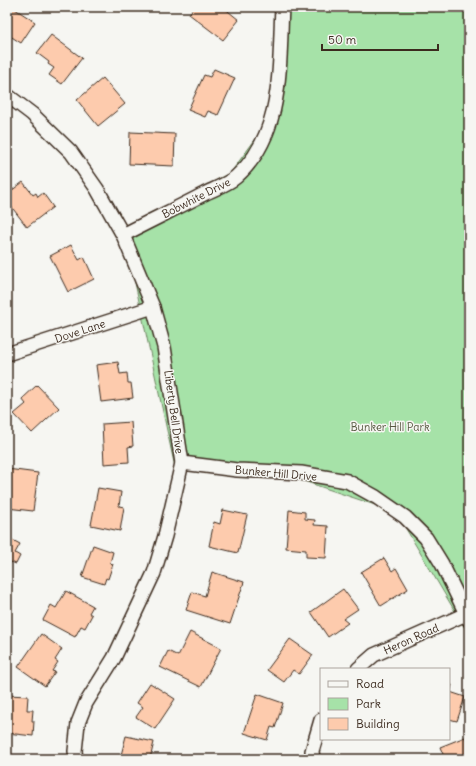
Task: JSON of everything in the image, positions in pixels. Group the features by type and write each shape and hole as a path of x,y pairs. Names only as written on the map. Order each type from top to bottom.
{"street":[{"name":"Bobwhite Drive","path":"123,235 235,178 255,156 263,141 272,116 278,90 282,7"},
{"name":"Liberty Bell Drive","path":"7,95 32,114 71,152 97,189 123,235 153,307 166,355 182,463 165,536 154,573 114,658 86,703 78,723 75,751 76,759"},
{"name":"Dove Lane","path":"7,354 153,307"},
{"name":"Bunker Hill Drive","path":"182,463 237,470 302,473 347,481 376,497 405,517 426,538 442,564 468,617"},
{"name":"Heron Road","path":"359,668 374,655 468,617"},
{"path":"312,759 312,751 320,723"}],"green space":[{"name":"Bunker Hill Park","path":"278,7 469,7 469,635 396,512 253,464 176,472 124,232 231,172 272,117"}],"building":[{"path":"7,7 12,7 35,22 21,43 7,34"},
{"path":"194,7 223,7 239,20 223,40 189,14"},
{"path":"51,35 82,58 62,84 49,75 54,68 37,53"},
{"path":"214,69 235,78 218,115 208,111 205,117 188,110 204,75 210,77"},
{"path":"103,78 125,104 98,126 77,100"},
{"path":"130,132 175,134 174,166 129,164"},
{"path":"23,182 33,195 36,193 38,197 43,193 53,207 27,227 7,201 7,194"},
{"path":"71,245 79,260 84,257 94,279 68,292 50,256"},
{"path":"118,362 120,374 127,373 128,383 131,383 133,398 101,402 96,365"},
{"path":"37,385 59,408 32,433 14,414 26,404 22,399"},
{"path":"131,422 133,446 128,447 129,462 104,464 102,424"},
{"path":"7,469 38,473 33,511 7,508 10,486 7,486"},
{"path":"98,488 121,492 119,506 124,507 120,531 91,525"},
{"path":"223,510 247,515 238,553 209,546 214,522 220,524"},
{"path":"289,510 305,512 305,519 315,520 314,525 328,526 326,558 306,557 306,550 286,548"},
{"path":"7,537 20,544 15,553 20,556 16,564 11,562 7,568"},
{"path":"93,545 113,552 110,563 113,564 108,579 106,578 104,584 82,577"},
{"path":"384,558 392,571 396,568 408,589 381,606 361,572"},
{"path":"212,572 244,582 230,624 186,610 192,592 205,596"},
{"path":"343,589 358,609 343,619 348,623 328,637 311,612"},
{"path":"66,591 93,606 89,613 92,615 85,628 81,626 75,637 43,620 51,605 56,608"},
{"path":"190,632 221,648 201,687 160,667 168,651 178,656"},
{"path":"41,634 62,649 55,660 58,662 52,671 55,672 45,686 18,667"},
{"path":"290,639 313,655 299,674 293,670 284,682 267,670"},
{"path":"150,683 175,699 155,729 136,717 143,707 137,703"},
{"path":"450,692 465,697 457,721 450,719"},
{"path":"257,694 283,703 275,728 271,727 267,740 244,733"},
{"path":"7,695 28,696 27,710 33,710 33,736 7,733"},
{"path":"126,736 154,742 150,759 120,759"},
{"path":"465,737 469,746 469,759 445,759 440,747"}]}
